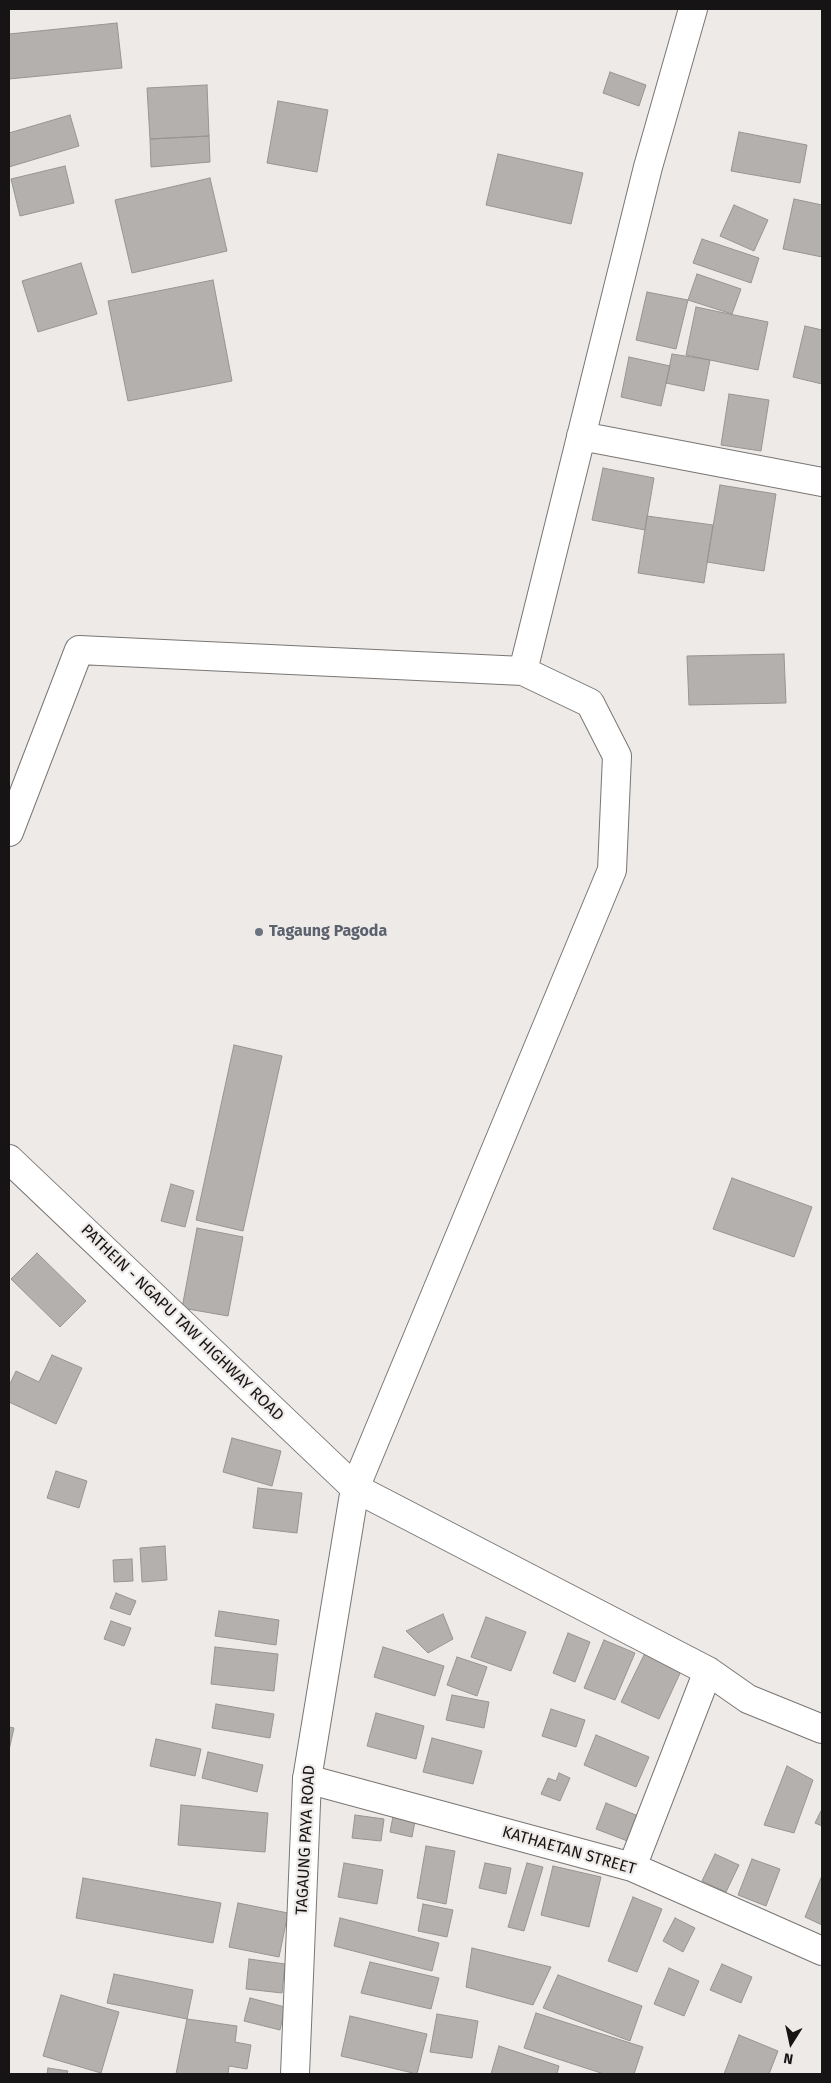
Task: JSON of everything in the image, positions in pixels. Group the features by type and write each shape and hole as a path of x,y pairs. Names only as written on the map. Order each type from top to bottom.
{"street":[{"path":"9,832 78,650 523,671 648,167 693,9"},
{"path":"581,436 822,482"},
{"name":"TAGAUNG PAYA ROAD","path":"295,2074 306,1779 355,1488 612,870 617,756 590,703 523,671"},
{"name":"PATHEIN - NGAPU TAW HIGHWAY ROAD","path":"9,1158 355,1488 708,1671 748,1699 822,1729"},
{"path":"632,1867 708,1671"},
{"name":"KATHAETAN STREET","path":"306,1779 632,1867 822,1951"}],"building":[{"path":"117,23 122,68 9,79 9,34"},
{"path":"610,72 646,85 639,106 603,93"},
{"path":"207,85 209,136 150,139 147,88"},
{"path":"278,101 328,110 317,172 267,163"},
{"path":"70,115 79,146 9,167 9,133"},
{"path":"739,132 807,145 800,183 731,171"},
{"path":"209,136 210,162 151,167 150,139"},
{"path":"498,154 583,173 571,224 486,205"},
{"path":"65,166 74,203 20,216 11,179"},
{"path":"210,178 227,251 132,273 115,200"},
{"path":"794,199 822,205 822,257 783,249"},
{"path":"734,205 768,220 754,251 720,236"},
{"path":"702,239 759,258 751,283 693,263"},
{"path":"81,263 97,314 38,332 22,281"},
{"path":"697,274 741,289 732,314 688,300"},
{"path":"213,280 232,381 128,401 108,301"},
{"path":"647,292 688,300 676,349 636,340"},
{"path":"696,307 768,322 758,370 686,355"},
{"path":"805,326 822,330 822,384 793,377"},
{"path":"672,354 710,360 704,391 666,383"},
{"path":"629,357 670,366 661,406 621,397"},
{"path":"729,394 769,400 761,451 721,445"},
{"path":"603,468 654,478 645,530 592,520"},
{"path":"720,485 776,494 764,571 707,562"},
{"path":"647,516 713,525 704,583 638,573"},
{"path":"784,654 786,703 689,705 687,656"},
{"path":"234,1045 282,1056 243,1231 196,1220"},
{"path":"732,1178 812,1207 794,1257 713,1229"},
{"path":"171,1184 194,1191 185,1227 161,1221"},
{"path":"197,1228 243,1237 228,1316 182,1308"},
{"path":"37,1253 86,1301 60,1327 11,1279"},
{"path":"52,1355 82,1368 56,1424 9,1402 9,1386 16,1371 39,1382"},
{"path":"232,1438 281,1451 272,1486 223,1472"},
{"path":"56,1471 87,1481 79,1508 47,1498"},
{"path":"258,1488 302,1493 297,1533 253,1528"},
{"path":"165,1546 167,1580 142,1582 140,1548"},
{"path":"132,1559 133,1581 114,1582 113,1560"},
{"path":"116,1593 136,1601 130,1615 110,1608"},
{"path":"219,1611 279,1620 276,1645 215,1636"},
{"path":"443,1614 453,1639 428,1653 406,1631"},
{"path":"486,1617 526,1632 511,1671 471,1657"},
{"path":"111,1621 131,1628 124,1646 104,1639"},
{"path":"568,1633 590,1642 575,1682 553,1673"},
{"path":"604,1640 635,1653 615,1700 584,1688"},
{"path":"215,1647 278,1654 274,1691 211,1684"},
{"path":"383,1647 444,1666 435,1696 374,1677"},
{"path":"645,1653 682,1669 659,1719 621,1702"},
{"path":"457,1657 487,1667 477,1696 447,1685"},
{"path":"452,1695 489,1702 484,1728 446,1720"},
{"path":"216,1704 274,1714 270,1738 212,1728"},
{"path":"551,1709 585,1720 576,1747 542,1736"},
{"path":"376,1713 424,1726 416,1759 367,1746"},
{"path":"9,1727 14,1728 9,1750"},
{"path":"596,1735 649,1757 636,1787 584,1765"},
{"path":"432,1738 482,1751 473,1784 423,1772"},
{"path":"156,1739 201,1749 195,1776 150,1766"},
{"path":"208,1752 263,1765 257,1792 202,1778"},
{"path":"787,1766 813,1780 794,1833 764,1825"},
{"path":"559,1773 570,1778 560,1801 541,1794 548,1778 556,1781"},
{"path":"606,1803 641,1817 630,1842 596,1829"},
{"path":"181,1805 268,1813 265,1852 178,1845"},
{"path":"822,1809 822,1826 815,1823"},
{"path":"394,1811 416,1816 412,1837 390,1832"},
{"path":"355,1815 384,1819 381,1841 352,1838"},
{"path":"426,1846 455,1851 446,1904 417,1898"},
{"path":"715,1854 739,1865 726,1892 702,1881"},
{"path":"752,1859 780,1869 766,1906 738,1895"},
{"path":"344,1863 383,1870 377,1904 338,1897"},
{"path":"485,1863 511,1868 506,1894 479,1888"},
{"path":"527,1863 543,1867 524,1931 508,1927"},
{"path":"553,1866 601,1877 589,1927 541,1915"},
{"path":"83,1878 221,1903 213,1943 76,1918"},
{"path":"822,1879 822,1925 805,1917"},
{"path":"633,1897 662,1909 637,1972 608,1961"},
{"path":"238,1903 288,1913 279,1957 229,1947"},
{"path":"423,1904 453,1910 447,1937 418,1931"},
{"path":"340,1918 439,1943 432,1971 334,1946"},
{"path":"675,1918 695,1928 683,1952 663,1941"},
{"path":"472,1948 551,1967 533,2005 466,1987"},
{"path":"249,1959 285,1964 282,1993 246,1989"},
{"path":"370,1962 439,1978 431,2009 361,1993"},
{"path":"722,1964 752,1977 741,2003 710,1990"},
{"path":"669,1968 699,1981 684,2016 654,2004"},
{"path":"114,1974 193,1990 187,2019 107,2003"},
{"path":"558,1975 642,2006 630,2041 543,2008"},
{"path":"61,1995 119,2012 101,2073 43,2056"},
{"path":"250,1998 285,2007 280,2030 244,2021"},
{"path":"536,2013 643,2047 634,2074 604,2074 524,2048"},
{"path":"437,2014 478,2021 472,2058 430,2052"},
{"path":"350,2016 427,2034 417,2074 341,2056"},
{"path":"187,2019 237,2026 235,2042 251,2045 247,2069 229,2066 228,2074 176,2074"},
{"path":"739,2035 778,2051 769,2074 724,2074"},
{"path":"499,2046 559,2066 557,2074 491,2074"},
{"path":"48,2068 68,2071 67,2074 47,2074"}],"place":[{"name":"Tagaung Pagoda","path":"259,932"}]}
